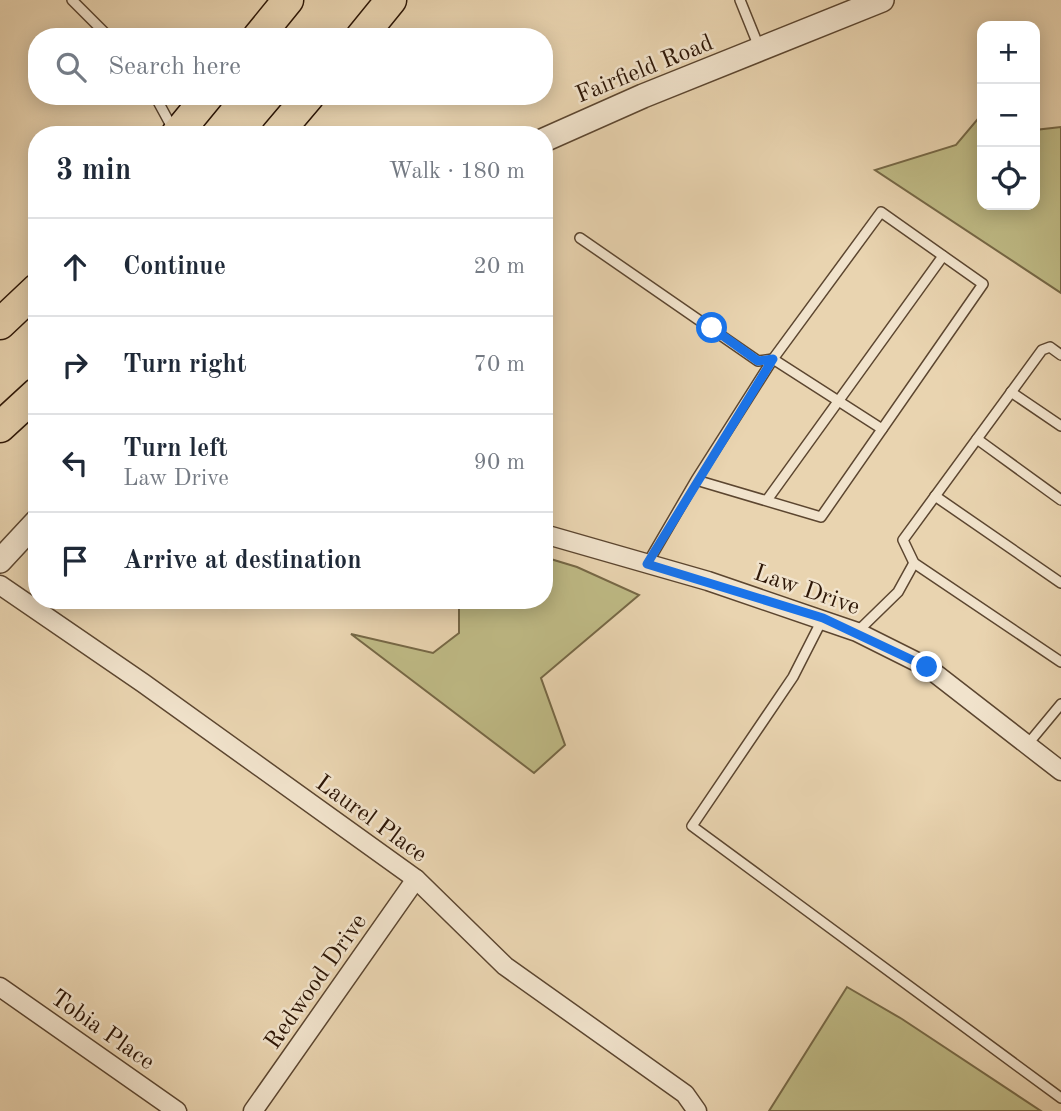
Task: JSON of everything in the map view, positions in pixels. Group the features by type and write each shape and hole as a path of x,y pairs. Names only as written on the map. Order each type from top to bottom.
{"highway":[{"path":"368,28 391,0"},
{"path":"265,28 283,4"},
{"path":"183,126 201,105"},
{"path":"284,126 302,105"},
{"path":"3,316 28,296"},
{"path":"0,427 28,401"}],"street":[{"name":"Fairfield Road","path":"553,136 882,0"},
{"path":"0,561 28,531"},
{"name":"Law Drive","path":"553,537 823,618 857,632 927,667 1061,771"},
{"name":"Laurel Place","path":"0,585 28,604"},
{"name":"Laurel Place","path":"35,609 143,682 416,879 505,966 685,1094 697,1111"},
{"name":"Redwood Drive","path":"253,1111 416,879"},
{"name":"Tobia Place","path":"0,987 177,1111"}],"lane":[{"path":"72,0 100,28"},
{"path":"740,0 759,49"},
{"path":"160,105 171,126"},
{"path":"647,564 696,480 773,359 881,212 983,285 821,517 696,480"},
{"path":"580,238 758,361 773,359 882,429"},
{"path":"767,500 943,256"},
{"path":"1061,355 1050,347 1042,351 903,540 914,563 1061,662"},
{"path":"1011,392 1061,426"},
{"path":"977,439 1061,500"},
{"path":"935,496 1061,583"},
{"path":"857,632 898,592 914,563"},
{"path":"823,618 793,677 692,826 1061,1098"},
{"path":"1027,745 1061,704"}],"shaded area":[{"path":"977,120 977,210 1040,210 1040,129 1061,127 1061,293 875,170 956,145"},
{"path":"553,560 577,567 639,595 541,678 565,745 534,773 351,634 433,653 459,633 459,609 553,609"},
{"path":"847,987 902,1019 1041,1111 769,1111"}],"route":[{"path":"712,328 758,361 773,359 696,480 647,564 823,618 927,667"}]}
